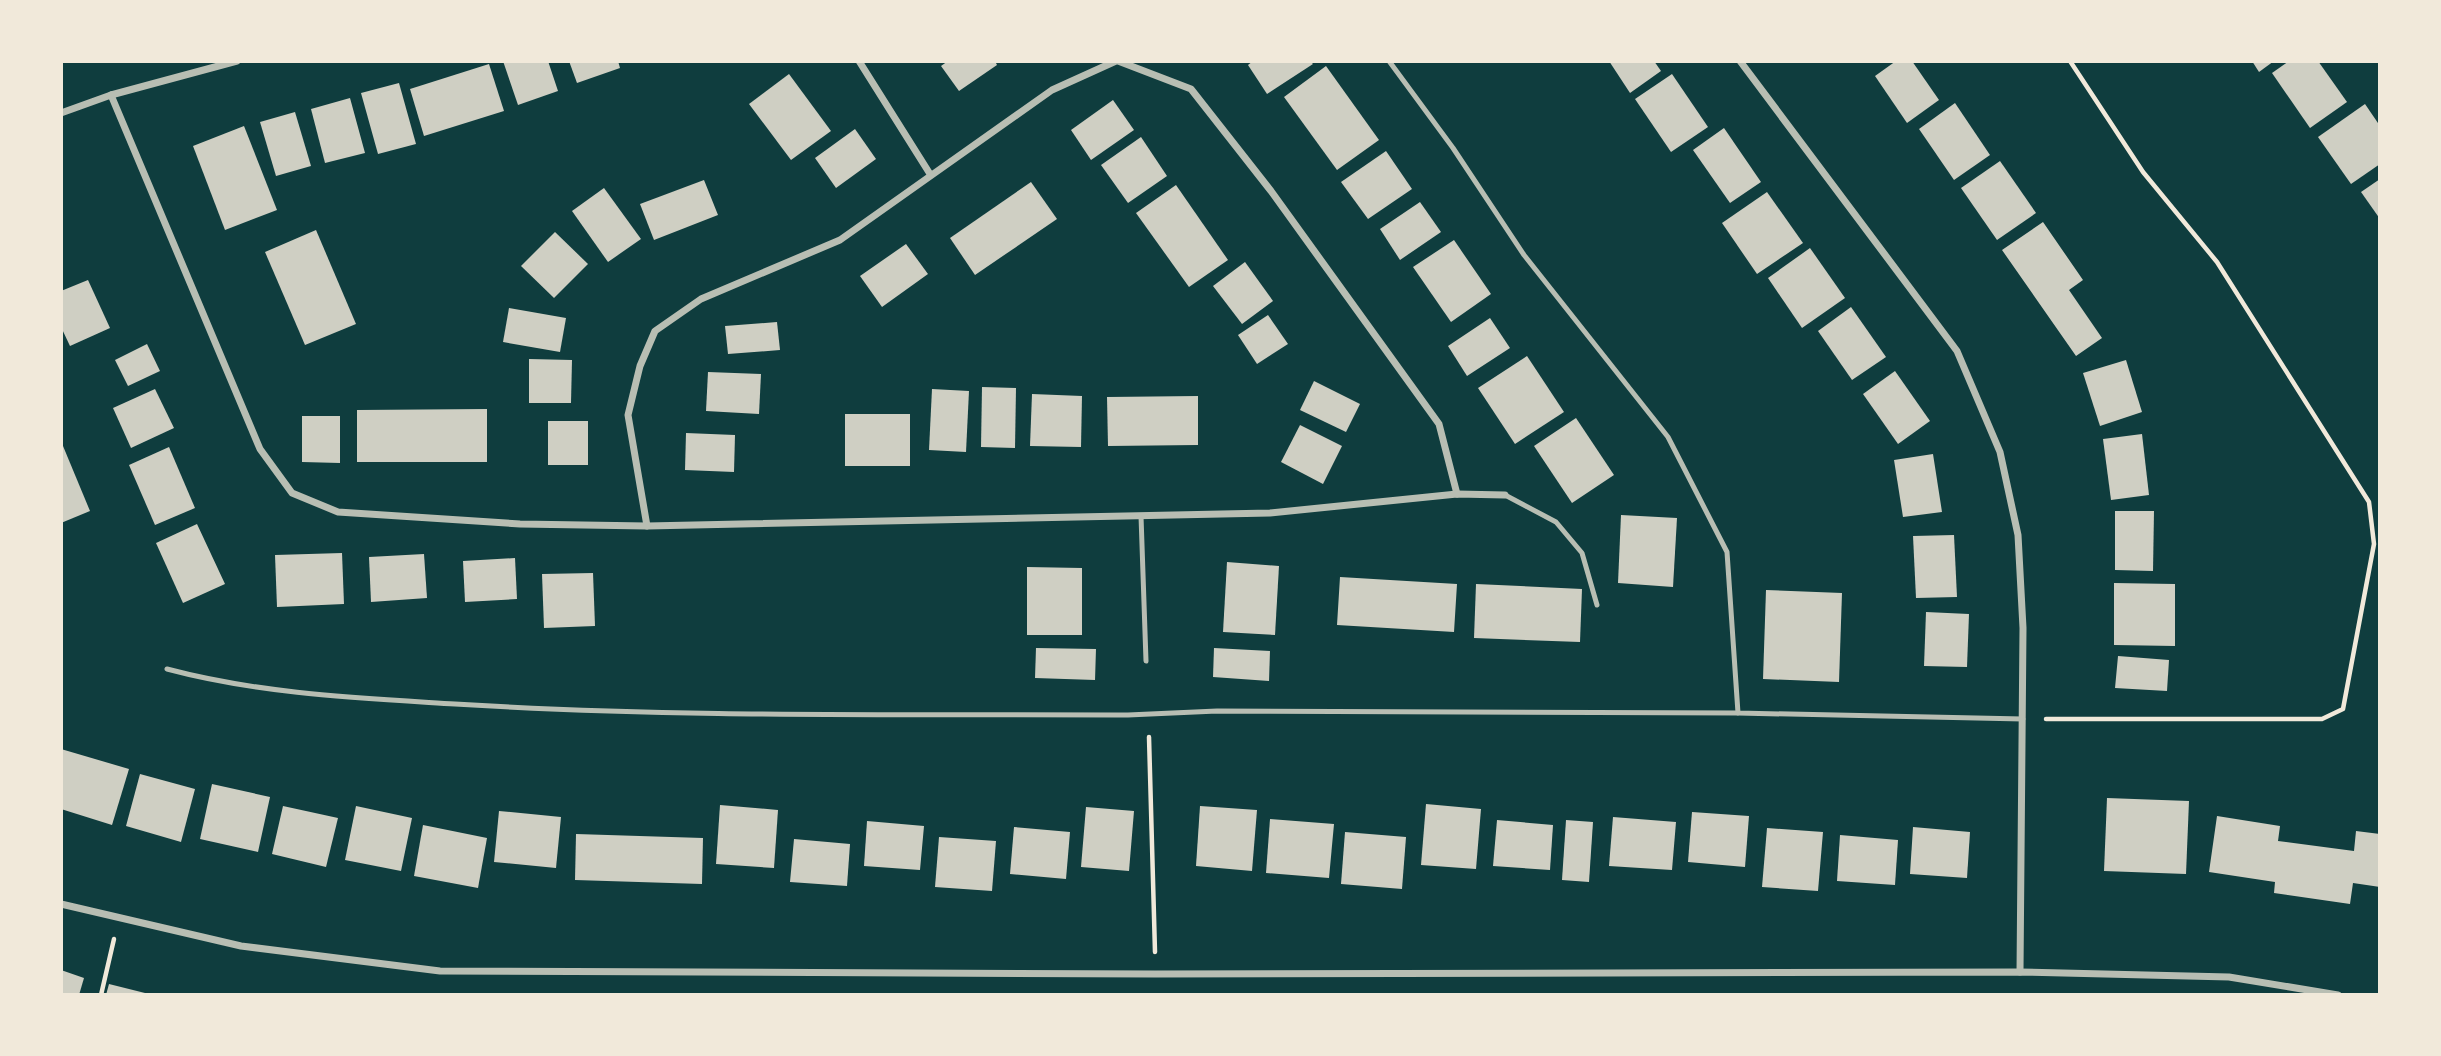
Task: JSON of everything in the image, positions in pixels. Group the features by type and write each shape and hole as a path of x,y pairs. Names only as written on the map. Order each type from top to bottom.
{"street":[{"path":"61,113 111,95 237,61"},
{"path":"859,61 930,174"},
{"path":"648,526 628,415 640,366 655,331 701,299 840,240 1052,90 1117,61 1191,89 1271,191 1438,424 1457,494"},
{"path":"1740,61 1957,351 2000,452 2018,536 2023,628 2020,972"},
{"path":"111,95 260,449 292,493 338,512 520,524 648,526 1270,513 1457,494 1505,495"},
{"path":"61,904 241,946 440,971 1155,974 2020,972 2228,977 2338,995"}],"lane":[{"path":"1389,61 1453,148 1524,255 1668,437 1727,552 1738,713"},
{"path":"1505,495 1556,522 1582,553 1597,605"},
{"path":"1141,516 1146,661"},
{"path":"167,669 220,683 348,697 538,709 1148,714 1217,711 1738,713 2023,719"}],"path":[{"path":"2023,719 2322,719 2343,709 2374,544 2369,502 2305,397 2217,262 2143,172 2070,61"},
{"path":"1148,714 1155,974"},
{"path":"101,995 119,918"}],"building":[{"path":"503,61 548,61 558,91 518,105"},
{"path":"569,61 618,61 620,68 577,83"},
{"path":"948,61 995,61 997,65 959,91 941,66"},
{"path":"1253,61 1310,61 1313,64 1267,94 1248,65"},
{"path":"1609,61 1654,61 1661,71 1630,93"},
{"path":"1896,61 1912,61 1939,100 1907,123 1875,76"},
{"path":"2252,61 2274,61 2259,72"},
{"path":"2289,61 2318,61 2347,102 2310,128 2272,73"},
{"path":"489,64 504,111 424,136 410,89"},
{"path":"1326,66 1379,140 1337,170 1284,97"},
{"path":"789,74 831,131 791,160 749,104"},
{"path":"1672,74 1708,127 1671,152 1635,99"},
{"path":"399,83 416,144 378,154 361,93"},
{"path":"350,98 365,153 325,163 311,109"},
{"path":"1113,100 1134,130 1091,160 1071,130"},
{"path":"1955,103 1990,155 1954,180 1919,129"},
{"path":"2365,104 2380,126 2380,164 2351,184 2318,137"},
{"path":"295,112 311,166 276,176 260,122"},
{"path":"244,126 277,210 225,230 193,146"},
{"path":"1724,128 1761,182 1730,203 1693,150"},
{"path":"855,129 876,159 836,188 815,158"},
{"path":"1141,137 1167,176 1128,203 1101,165"},
{"path":"1386,151 1412,189 1368,219 1341,182"},
{"path":"2000,161 2036,213 1997,240 1961,188"},
{"path":"2380,179 2380,219 2361,192"},
{"path":"704,180 718,215 654,240 640,204"},
{"path":"1031,182 1057,219 975,275 950,238"},
{"path":"1176,185 1228,260 1189,287 1136,213"},
{"path":"604,188 641,239 608,262 572,211"},
{"path":"1767,192 1803,243 1757,274 1722,223"},
{"path":"1420,202 1441,232 1400,260 1380,229"},
{"path":"2043,222 2083,280 2069,290 2102,338 2076,356 2002,250"},
{"path":"316,230 356,324 305,345 265,252"},
{"path":"555,232 588,264 554,298 521,266"},
{"path":"1454,240 1491,294 1451,322 1413,267"},
{"path":"906,244 928,274 882,307 860,276"},
{"path":"1810,248 1845,298 1802,328 1768,278"},
{"path":"1245,262 1273,301 1242,324 1213,286"},
{"path":"88,280 110,328 70,346 61,327 61,291"},
{"path":"1851,307 1886,357 1852,380 1818,331"},
{"path":"509,308 566,318 560,352 503,342"},
{"path":"1268,315 1288,344 1257,364 1238,335"},
{"path":"1490,318 1510,348 1467,376 1448,346"},
{"path":"777,322 780,350 728,354 725,326"},
{"path":"147,344 160,371 128,386 115,360"},
{"path":"1527,356 1564,412 1515,444 1478,388"},
{"path":"529,359 572,360 571,403 529,403"},
{"path":"2126,360 2142,412 2100,426 2083,373"},
{"path":"1895,371 1930,421 1898,444 1863,394"},
{"path":"708,372 761,374 759,414 706,411"},
{"path":"1314,381 1360,404 1346,432 1300,410"},
{"path":"982,387 1016,388 1015,448 981,447"},
{"path":"155,389 174,428 131,448 113,408"},
{"path":"932,389 969,391 966,452 929,450"},
{"path":"1032,394 1082,396 1081,447 1030,446"},
{"path":"1198,396 1198,445 1108,446 1107,397"},
{"path":"487,409 487,462 357,462 357,410"},
{"path":"845,414 910,414 910,466 845,466"},
{"path":"302,416 340,416 340,463 302,462"},
{"path":"1576,418 1614,475 1572,503 1534,446"},
{"path":"548,421 588,421 588,465 548,465"},
{"path":"1300,425 1342,446 1323,484 1281,462"},
{"path":"686,433 735,435 734,472 685,470"},
{"path":"2142,434 2149,495 2111,500 2103,439"},
{"path":"63,446 90,511 61,523 61,447"},
{"path":"169,447 195,508 155,525 129,465"},
{"path":"1933,454 1942,512 1903,517 1894,460"},
{"path":"2115,511 2154,511 2153,571 2115,570"},
{"path":"1621,515 1677,518 1673,587 1618,583"},
{"path":"197,524 225,584 183,603 156,543"},
{"path":"1954,535 1957,597 1916,598 1913,536"},
{"path":"342,553 344,604 277,607 275,555"},
{"path":"424,554 427,598 371,602 369,557"},
{"path":"515,558 517,599 465,602 463,561"},
{"path":"1227,562 1279,566 1275,635 1223,632"},
{"path":"1027,567 1082,568 1082,635 1027,635"},
{"path":"593,573 595,626 544,628 542,574"},
{"path":"1340,577 1457,584 1454,632 1337,625"},
{"path":"2114,583 2175,584 2175,646 2114,645"},
{"path":"1476,584 1582,589 1580,642 1474,638"},
{"path":"1766,590 1842,593 1839,682 1763,679"},
{"path":"1926,612 1969,614 1967,667 1924,666"},
{"path":"1036,648 1096,649 1095,680 1035,678"},
{"path":"1214,648 1270,651 1269,681 1213,677"},
{"path":"2118,656 2169,660 2167,691 2115,688"},
{"path":"61,749 129,769 112,825 61,809"},
{"path":"140,774 195,789 181,842 126,826"},
{"path":"212,784 270,797 258,852 200,839"},
{"path":"2107,798 2189,801 2186,874 2104,871"},
{"path":"1426,804 1481,809 1476,869 1421,865"},
{"path":"720,805 778,810 774,868 716,864"},
{"path":"283,806 338,818 326,867 272,854"},
{"path":"356,806 412,818 401,871 345,860"},
{"path":"1200,806 1257,810 1252,871 1196,866"},
{"path":"1086,807 1134,811 1129,871 1081,867"},
{"path":"499,811 561,817 556,868 494,862"},
{"path":"1692,812 1749,816 1745,867 1688,862"},
{"path":"2217,816 2280,826 2278,841 2354,851 2356,831 2380,834 2380,887 2353,883 2350,904 2274,893 2275,882 2209,872"},
{"path":"1613,817 1676,822 1672,870 1609,866"},
{"path":"1270,819 1334,824 1329,878 1266,873"},
{"path":"1497,820 1553,825 1550,870 1493,866"},
{"path":"1566,820 1593,822 1589,882 1562,880"},
{"path":"867,821 924,826 920,870 864,866"},
{"path":"423,825 487,838 478,888 414,876"},
{"path":"1014,827 1070,832 1066,879 1010,874"},
{"path":"1913,827 1970,832 1967,878 1910,874"},
{"path":"1767,828 1823,832 1818,891 1762,887"},
{"path":"1345,832 1406,837 1402,889 1341,884"},
{"path":"576,834 703,838 702,884 575,880"},
{"path":"1840,835 1898,840 1895,885 1837,881"},
{"path":"939,837 996,841 992,891 935,887"},
{"path":"794,839 850,844 847,886 790,882"},
{"path":"61,970 84,978 79,995 61,995"},
{"path":"109,984 149,994 149,995 106,995"}]}
